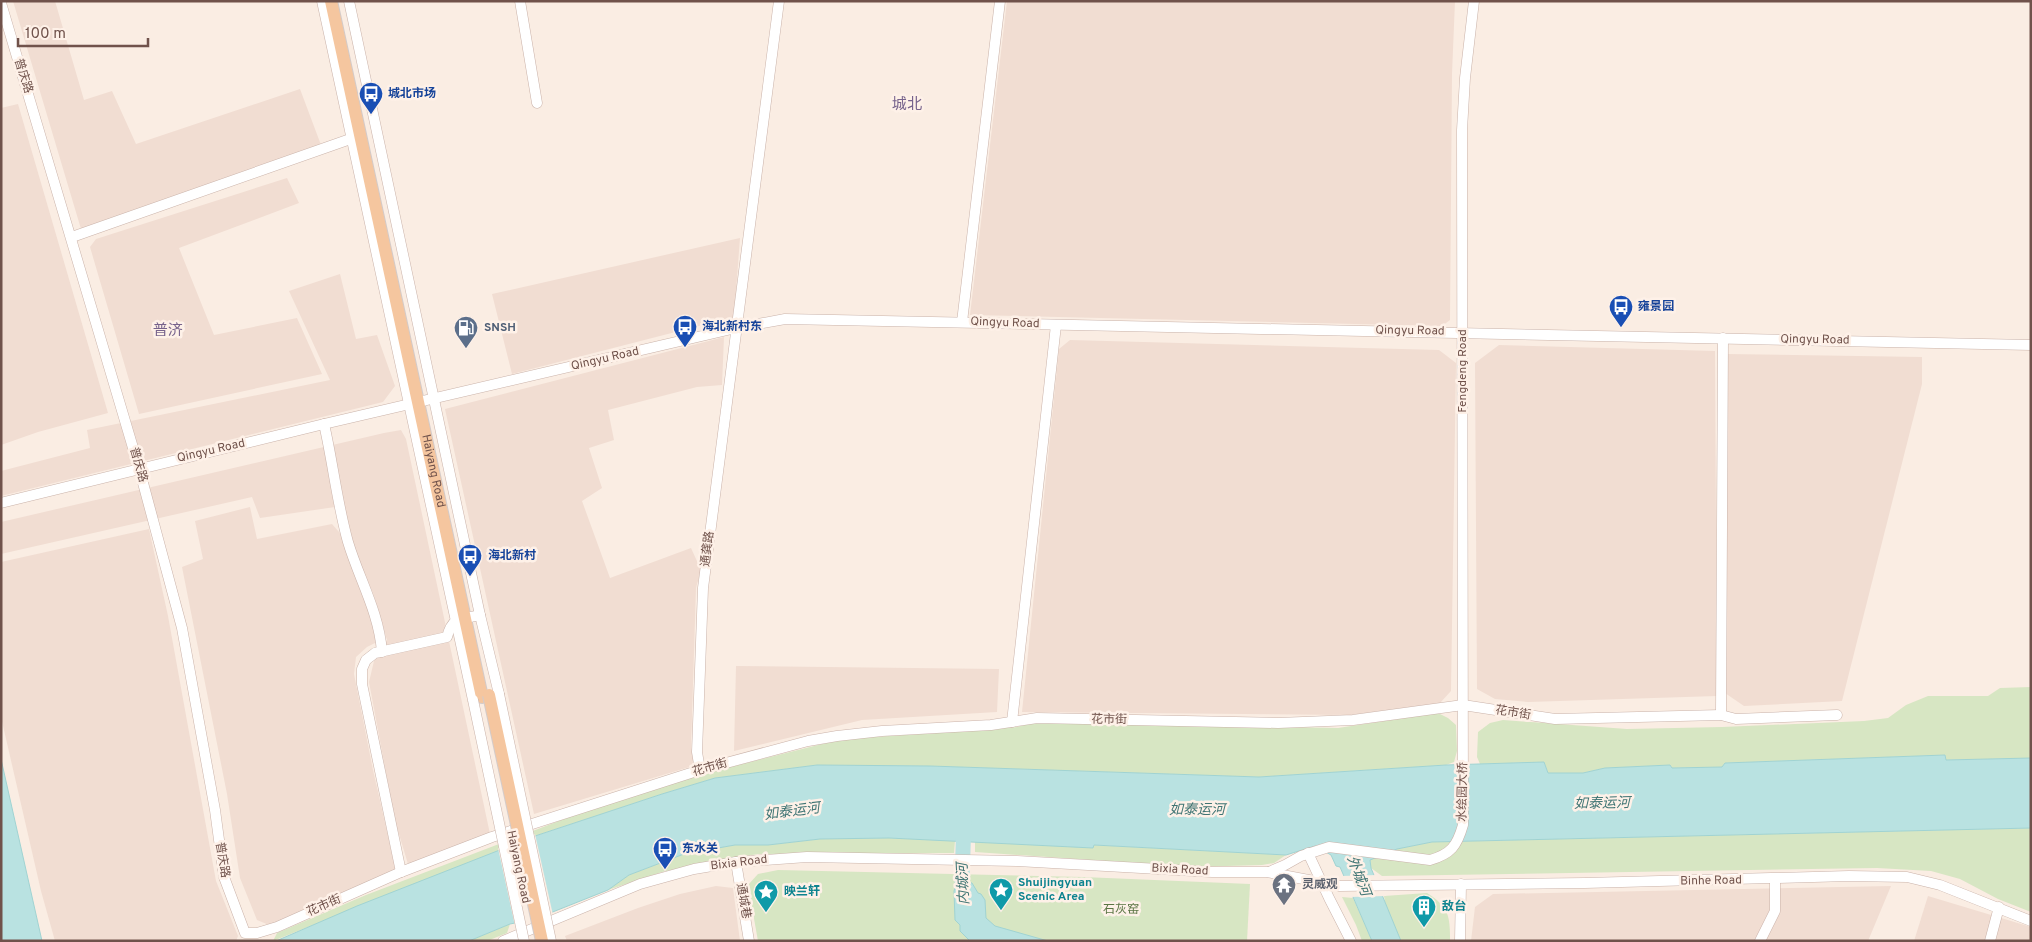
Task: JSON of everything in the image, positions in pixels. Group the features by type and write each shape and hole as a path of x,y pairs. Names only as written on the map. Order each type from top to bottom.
{"main road":[{"name":"Haiyang Road","path":"331,1 356,137 422,402"},
{"name":"Haiyang Road","path":"339,1 468,618 542,941"},
{"name":"Haiyang Road","path":"486,697 534,935"}],"street":[{"path":"72,237 356,137 322,1"},
{"path":"349,1 422,402 468,618 450,624 446,637 375,654 366,660 362,670 362,684 401,872"},
{"path":"520,1 537,104"},
{"name":"通龚路","path":"700,770 697,752 704,588 779,1"},
{"path":"962,322 1000,1"},
{"name":"Fengdeng Road","path":"1463,742 1462,130 1465,78 1474,1"},
{"name":"普庆路","path":"1,3 139,468 182,628 215,810 224,877 245,933"},
{"name":"Qingyu Road","path":"1,503 139,468 736,328 777,320 800,318 2031,345"},
{"path":"1012,722 1056,325"},
{"path":"1722,715 1723,338"},
{"path":"324,424 348,542 372,604 381,636 382,652"},
{"path":"486,697 524,941"},
{"path":"486,697 551,941"},
{"name":"花市街","path":"245,933 257,933 277,927 401,872 526,826 700,770 808,741 837,736 1012,722 1037,718 1278,723 1343,721 1463,705 1555,719 1722,715 1736,719 1837,715"},
{"name":"水绘园大桥","path":"1312,851 1329,847 1430,860 1443,856 1452,850 1459,838 1463,825 1463,742"},
{"path":"1267,872 1312,851 1323,884 1351,941"},
{"name":"Bixia Road","path":"507,940 534,935 640,884 694,869 736,862 807,857 954,859 1212,872 1267,872 1323,884"},
{"name":"通城巷","path":"736,862 749,941"},
{"name":"Binhe Road","path":"1323,884 1340,886 1775,879 1849,876 1907,877 1940,885 2031,921"},
{"path":"1760,941 1775,911 1775,879"},
{"path":"1460,941 1461,884"},
{"path":"1990,941 1999,907"}],"shaded area":[{"path":"13,1 55,1 84,100 112,91 136,144 300,89 321,145 81,229"},
{"path":"1007,1 1455,1 1452,74 1450,320 1442,326 970,315"},
{"path":"18,104 108,413 38,432 1,445 1,108"},
{"path":"287,178 299,203 179,248 214,335 297,318 322,374 139,414 90,247 96,239"},
{"path":"740,238 734,317 512,374 492,294"},
{"path":"340,274 356,339 377,335 395,386 383,402 1,496 1,471 90,448 87,430 330,380 289,291"},
{"path":"724,337 722,385 697,387 608,410 614,440 589,448 602,488 582,501 610,578 691,548 701,570 696,588 691,748 696,765 534,814 445,409"},
{"path":"1070,340 1439,350 1456,363 1451,691 1440,703 1350,715 1022,712 1059,349"},
{"path":"1499,345 1715,351 1717,696 1528,702 1495,699 1477,689 1475,363"},
{"path":"1727,354 1922,357 1922,384 1842,701 1744,706 1725,693"},
{"path":"401,430 406,439 490,834 408,864 395,821 369,682 374,661 387,640 373,593 335,507 260,518 252,497 1,554 1,522"},
{"path":"250,507 257,539 332,524 346,540 379,641 367,647 356,657 354,674 396,871 269,925 257,920 240,878 227,794 182,567 203,559 195,521"},
{"path":"149,529 168,616 216,881 238,936 236,941 55,941 41,891 1,717 1,562"},
{"path":"736,666 999,669 997,712 862,720 734,751"},
{"path":"716,886 733,888 740,941 567,941 565,936 680,894"},
{"path":"1891,886 1868,941 1471,941 1475,907 1493,894"},
{"path":"1928,896 2031,927 2031,941 1914,941"}],"green space":[{"path":"2031,687 2031,758 1946,760 1945,755 1725,763 1722,767 1672,768 1670,765 1605,768 1583,773 1548,773 1544,762 1480,764 1477,757 1478,732 1490,723 1503,720 1627,729 1864,721 1888,718 1906,705 1928,696 1988,696 2000,688"},
{"path":"1438,713 1456,725 1457,751 1454,762 1446,765 1259,777 930,766 817,765 715,778 538,835 273,941 277,933 366,895 590,809 710,772 842,739 983,730 1017,727 1036,722 1338,728"},
{"path":"2031,828 2031,912 1998,899 1960,879 1931,871 1877,868 1382,876 1371,868 1370,860 1397,849 1432,842"},
{"path":"889,838 955,840 954,853 759,854 711,861 662,872 608,890 629,875 684,854 735,845 768,845 820,839"},
{"path":"975,841 1093,848 1094,845 1286,855 1274,863 1262,865 1191,867 975,852"},
{"name":"Shuijingyuan Scenic Area","path":"778,870 1083,877 1250,884 1247,941 758,941 748,885 758,874"},
{"path":"1427,893 1440,903 1447,913 1450,925 1450,941 1401,941 1386,907 1384,896"},
{"path":"1342,897 1353,898 1372,941 1362,941"},
{"path":"510,924 507,933 487,941 469,941"}],"water":[{"path":"1945,755 1946,760 2031,758 2031,828 1432,842 1397,849 1370,860 1371,868 1401,941 1372,941 1340,867 1336,866 1331,855 1315,846 1286,855 1094,845 1093,848 889,838 820,839 768,845 735,845 684,854 629,875 608,890 535,919 510,924 469,941 276,941 357,906 538,835 662,794 715,778 817,765 930,766 1259,777 1446,765 1544,762 1548,773 1583,773 1605,768 1670,765 1672,768 1722,767 1725,763"},
{"path":"1,759 42,941 1,941"},
{"path":"962,881 972,883 978,893 981,894 985,900 986,918 995,926 1048,941 970,941 960,931 960,925 955,920 954,891 956,884"}],"pier":[{"path":"535,834 553,915 515,926 498,848"},
{"path":"1377,875 1386,896 1350,897 1341,876"}],"waterway":[{"name":"内城河","path":"964,820 962,881 964,901"}],"place":[{"name":"城北市场","path":"371,115"},
{"name":"雍景园","path":"1621,328"},
{"name":"海北新村东","path":"685,348"},
{"name":"SNSH","path":"466,349"},
{"name":"海北新村","path":"470,577"},
{"name":"东水关","path":"665,870"},
{"name":"灵威观","path":"1284,906"},
{"name":"Shuijingyuan Scenic Area","path":"1001,911"},
{"name":"映兰轩","path":"766,913"},
{"name":"敌台","path":"1424,928"}],"district":[{"name":"城北","path":"907,105"},
{"name":"普济","path":"168,331"}],"water label":[{"name":"如泰运河","path":"1602,804"},
{"name":"如泰运河","path":"1197,810"},
{"name":"如泰运河","path":"792,812"},
{"name":"外城河","path":"1358,876"}],"park label":[{"name":"石灰窑","path":"1121,910"}]}
